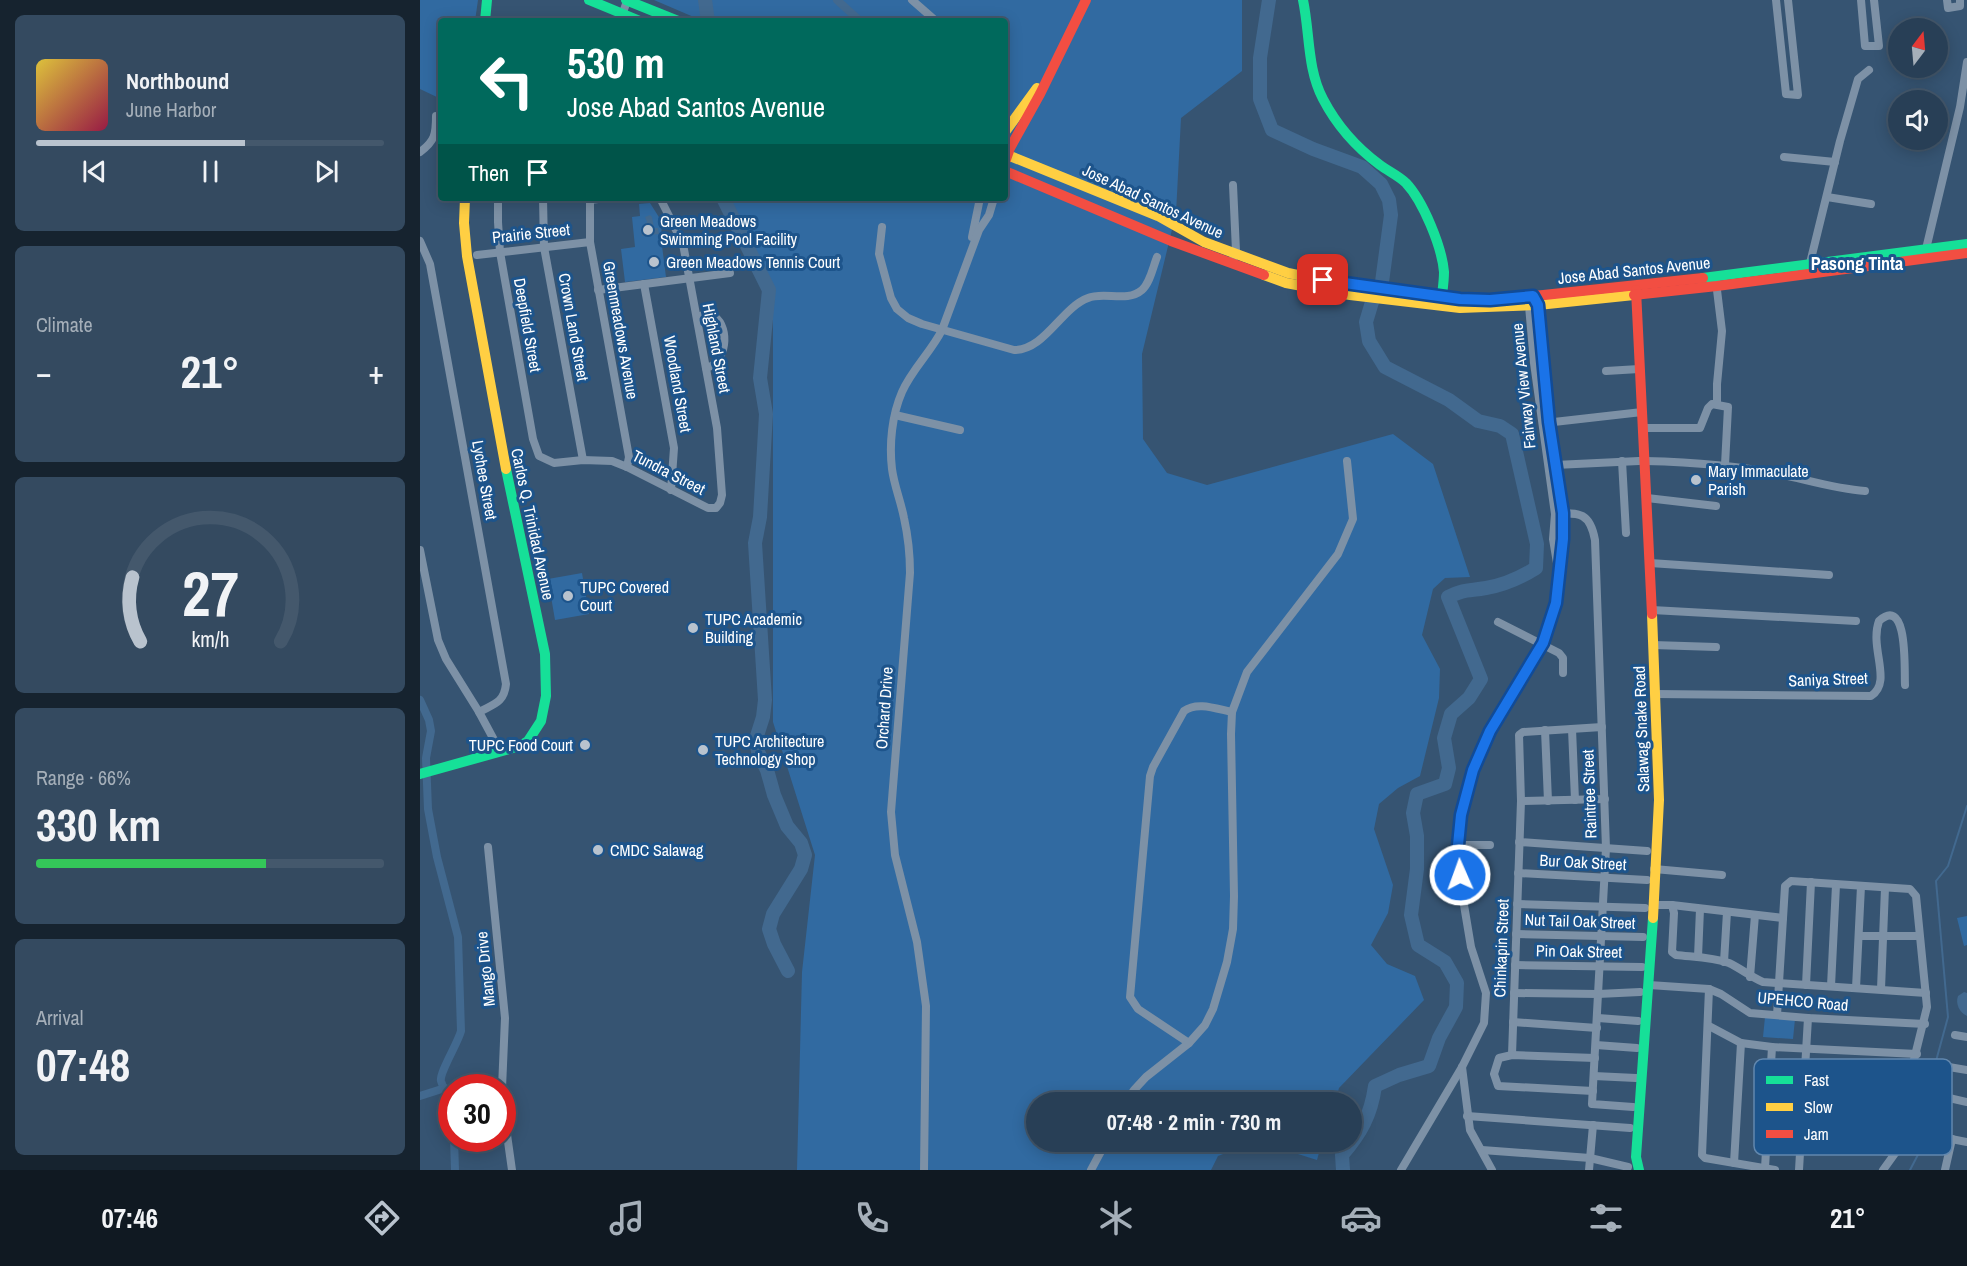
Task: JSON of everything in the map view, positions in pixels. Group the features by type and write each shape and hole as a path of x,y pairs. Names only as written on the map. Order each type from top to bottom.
{"main road":[{"path":"484,18 487,0"},
{"path":"589,0 626,18"},
{"path":"1303,0 1308,17 1310,54 1321,96 1361,150 1405,183 1418,200 1439,248 1444,269 1441,302"},
{"path":"630,2 670,18"},
{"path":"1008,128 1035,91 1083,4"},
{"path":"1008,153 1083,4"},
{"name":"Jose Abad Santos Avenue","path":"1008,158 1158,216 1233,260"},
{"name":"Jose Abad Santos Avenue","path":"1008,172 1286,283 1441,302 1476,300 1534,303 1927,253 1967,244"},
{"name":"Carlos Q. Trinidad Avenue","path":"420,774 520,746 528,741 541,721 546,696 545,654 510,489 467,256 465,201"},
{"name":"Jose Abad Santos Avenue","path":"1927,253 1967,253"},
{"name":"Salawag Snake Road","path":"1626,1168 1636,1156 1649,906 1659,800 1636,290"}],"street":[{"path":"912,0 933,18"},
{"path":"1776,0 1786,94 1798,94 1788,0"},
{"path":"1861,0 1865,46 1879,46 1874,0"},
{"path":"1947,0 1948,8 1960,6 1959,0"},
{"path":"628,18 630,2"},
{"path":"1927,253 1960,106 1967,62"},
{"path":"1811,268 1835,162 1858,79 1869,70"},
{"path":"420,152 434,139 436,116"},
{"path":"1784,156 1835,162"},
{"path":"1233,185 1233,260"},
{"path":"1827,197 1871,204"},
{"name":"Deepfield Street","path":"498,201 500,252 533,439 539,456"},
{"name":"Crown Land Street","path":"543,201 544,247 583,460"},
{"name":"Greenmeadows Avenue","path":"590,201 590,242 629,458 627,467"},
{"name":"Highland Street","path":"661,201 682,244 717,428 722,495 716,508"},
{"name":"Orchard Drive","path":"966,263 979,201"},
{"name":"Orchard Drive","path":"924,1166 926,1006 917,942 892,835 891,812 910,573 908,537 892,470 892,439 895,414 901,393 908,379 937,341 979,230 989,215 993,201"},
{"path":"882,227 879,254 891,298 897,309 908,318 942,330 1002,347 1023,350 1034,344 1088,298 1129,296 1142,290 1157,257"},
{"name":"Lychee Street","path":"420,241 430,264 506,684 505,694 501,700 480,712"},
{"name":"Prairie Street","path":"477,255 590,242"},
{"path":"598,290 730,273"},
{"path":"1716,281 1722,331 1717,404"},
{"name":"Woodland Street","path":"644,284 675,448 671,490"},
{"name":"Fairway View Avenue","path":"1534,303 1545,423 1559,514"},
{"path":"697,317 711,315 715,317 724,336 723,353 719,362 713,367 706,368"},
{"path":"1606,371 1639,369"},
{"path":"1644,428 1700,428 1712,404 1728,407 1725,465"},
{"path":"1545,423 1642,412"},
{"path":"895,414 960,430"},
{"name":"Fairway View Avenue","path":"1401,1170 1462,1066 1484,1023 1486,993 1471,947 1461,887 1458,845 1461,815 1473,770 1490,731 1543,643 1556,603 1559,575 1553,539 1559,514 1555,465 1545,423"},
{"name":"Tundra Street","path":"539,456 554,463 583,460 612,461 708,508 716,508"},
{"path":"1133,1092 1146,1077 1188,1043 1205,1025 1213,1009 1227,962 1233,929 1232,712 1247,672 1338,554 1353,519 1347,461"},
{"path":"1622,461 1626,533"},
{"path":"1555,465 1642,461 1725,465 1779,474 1839,489 1865,491"},
{"path":"1647,498 1716,506"},
{"name":"Raintree Street","path":"1559,514 1579,513 1586,518 1593,527 1595,540 1606,878 1592,1104 1633,1107"},
{"path":"420,550 423,590 438,640 446,659 480,712 500,751"},
{"path":"1650,563 1829,575"},
{"path":"1652,610 1856,621"},
{"name":"Saniya Street","path":"1654,694 1871,696 1878,690 1881,681 1875,634 1879,621 1888,616 1899,620 1902,630 1905,685"},
{"path":"1498,622 1559,652 1563,658 1563,673"},
{"path":"1653,645 1716,647"},
{"path":"1188,1043 1138,1009 1130,997 1150,776 1184,711 1189,707 1202,706 1232,712"},
{"path":"1548,801 1545,730 1602,727"},
{"path":"1572,729 1575,800"},
{"name":"Chinkapin Street","path":"1512,1054 1521,801 1519,735 1523,732 1545,730"},
{"path":"1521,801 1605,799"},
{"path":"1520,842 1647,851"},
{"path":"1458,845 1490,845"},
{"name":"Mango Drive","path":"488,847 505,1018 503,1074"},
{"path":"1654,869 1722,875"},
{"name":"Bur Oak Street","path":"1518,873 1647,880"},
{"path":"1777,1015 1785,886 1791,881 1910,889 1916,896 1928,1007 1916,1059"},
{"path":"1806,985 1811,882"},
{"path":"1831,987 1836,885"},
{"path":"1856,988 1861,886"},
{"path":"1881,989 1885,888"},
{"path":"1517,904 1604,908 1672,905 1783,918"},
{"path":"1672,905 1674,914 1672,952 1676,955 1731,964 1750,977 1763,982 1926,993"},
{"path":"1698,957 1700,909"},
{"path":"1724,962 1727,912"},
{"path":"1750,977 1755,915"},
{"name":"Nut Tail Oak Street","path":"1516,934 1643,938"},
{"path":"1859,936 1919,936"},
{"name":"Pin Oak Street","path":"1515,965 1642,968"},
{"name":"UPEHCO Road","path":"1514,993 1598,994 1644,988 1709,989 1750,1013 1925,1024"},
{"path":"1709,989 1702,1155 1705,1158 1775,1170"},
{"path":"1805,1059 1808,1018"},
{"path":"1513,1022 1638,1022"},
{"path":"1709,1026 1741,1043 1772,1047 1917,1054"},
{"path":"1955,1035 1967,1037"},
{"path":"1734,1163 1741,1043"},
{"path":"1596,1045 1637,1048"},
{"path":"1771,1059 1772,1047"},
{"path":"1593,1091 1497,1086 1494,1074 1499,1058 1512,1054 1595,1058"},
{"path":"1462,1066 1470,1130 1492,1170"},
{"path":"1952,1068 1967,1070"},
{"path":"1594,1076 1636,1078"},
{"path":"1952,1099 1967,1102"},
{"path":"1467,1116 1629,1128"},
{"path":"1589,1170 1593,1125"},
{"path":"1952,1139 1967,1142"},
{"path":"1482,1150 1590,1158 1626,1168"},
{"path":"509,1152 512,1170"},
{"path":"1091,1170 1101,1152"},
{"path":"1765,1168 1766,1155"},
{"path":"1799,1170 1800,1155"},
{"path":"1883,1170 1894,1155"},
{"path":"1945,1170 1948,1155"},
{"path":"924,1166 933,1170"}],"shaded area":[{"path":"420,0 478,0 475,18 438,18 438,98 420,89"},
{"path":"654,0 1242,0 1242,71 1181,118 1176,213 1142,354 1143,439 1167,473 1207,485 1393,434 1433,464 1470,577 1445,578 1433,589 1422,635 1440,669 1439,698 1420,776 1398,788 1379,804 1374,829 1393,885 1388,913 1371,945 1387,964 1415,976 1424,1000 1339,1088 1338,1092 1026,1092 1026,1152 1228,1152 1218,1156 1211,1170 797,1170 802,972 815,855 773,722 773,289 731,201 1008,201 1008,18 696,18"},
{"path":"650,203 662,222 661,238 666,277 625,282 621,249 635,247 632,217 640,216 639,204"},
{"path":"650,215 654,228 658,228 659,234 642,236 641,230 644,230 647,222 645,217"},
{"name":"TUPC Covered Court","path":"582,573 589,614 555,620 548,579"},
{"path":"1967,916 1967,945 1964,946 1957,918"},
{"path":"1964,992 1967,993 1967,1016 1960,1010 1957,1002 1958,996"},
{"path":"1765,1017 1795,1019 1793,1039 1763,1037"},
{"path":"1292,1152 1319,1152 1317,1160"}],"waterway":[{"path":"705,0 708,18"},
{"path":"837,0 857,18"},
{"path":"1269,0 1260,58 1260,99 1272,130 1313,149 1362,167 1381,184 1389,200 1391,215 1382,282 1372,302 1366,322 1369,341 1385,367 1449,400 1478,421 1500,426 1512,434 1537,544 1536,568 1530,572 1499,585 1463,591 1448,597 1481,679 1469,698 1451,714 1444,738 1449,768 1445,784 1417,794 1413,813 1417,836 1417,869 1411,915 1418,945 1445,962 1457,983 1456,1007 1439,1038 1429,1066 1399,1075 1375,1086 1371,1106 1364,1123 1342,1155 1343,1170"},
{"path":"724,201 769,290 760,378 766,414 760,517 755,543 765,700 763,717 756,739 758,752 767,770 774,795 787,826 801,843 805,855 801,869 773,914 769,929 788,971"},
{"path":"420,700 431,731 426,758 428,809 437,857 458,937 461,1031 442,1074"},
{"path":"1937,1059 1948,1017 1936,881 1948,866 1967,806"},
{"path":"420,1096 438,1090"},
{"path":"454,1152 455,1170"},
{"path":"1910,1170 1918,1155"}],"traffic: fast":[{"path":"485,18 487,0"},
{"path":"589,0 633,18"},
{"path":"626,0 671,18"},
{"path":"1303,0 1314,76 1328,108 1363,151 1406,183 1419,201 1431,225 1440,250 1444,272 1441,304"},
{"path":"1703,278 1967,244"},
{"path":"420,774 520,746 528,741 541,721 546,696 545,654 506,469"},
{"path":"1639,1170 1636,1157 1653,918"}],"traffic: slow":[{"path":"1008,128 1037,88"},
{"path":"1008,155 1158,216 1204,242 1288,273 1308,277"},
{"path":"465,201 467,256 506,469"},
{"path":"1264,275 1286,283 1350,295 1460,308 1538,305 1634,295"},
{"path":"1652,614 1659,800 1653,918"}],"traffic: jam":[{"path":"1008,154 1086,0"},
{"path":"1008,172 1171,241 1264,275"},
{"path":"1634,295 1967,253"},
{"path":"1308,277 1460,299 1516,298 1703,278"},
{"path":"1636,290 1652,614"}],"place":[{"name":"Green Meadows Swimming Pool Facility","path":"648,230"},
{"name":"Green Meadows Tennis Court","path":"654,262"},
{"name":"Mary Immaculate Parish","path":"1696,480"},
{"name":"TUPC Covered Court","path":"568,596"},
{"name":"TUPC Academic Building","path":"693,628"},
{"name":"TUPC Food Court","path":"585,745"},
{"name":"TUPC Architecture Technology Shop","path":"703,750"},
{"name":"CMDC Salawag","path":"598,850"}],"district":[{"name":"Pasong Tinta","path":"1857,264"}],"route":[{"path":"1323,280 1460,299 1490,300 1533,296 1538,305 1549,422 1563,513 1563,539 1556,603 1543,643 1490,731 1468,783 1461,815 1458,845 1460,875"}]}
